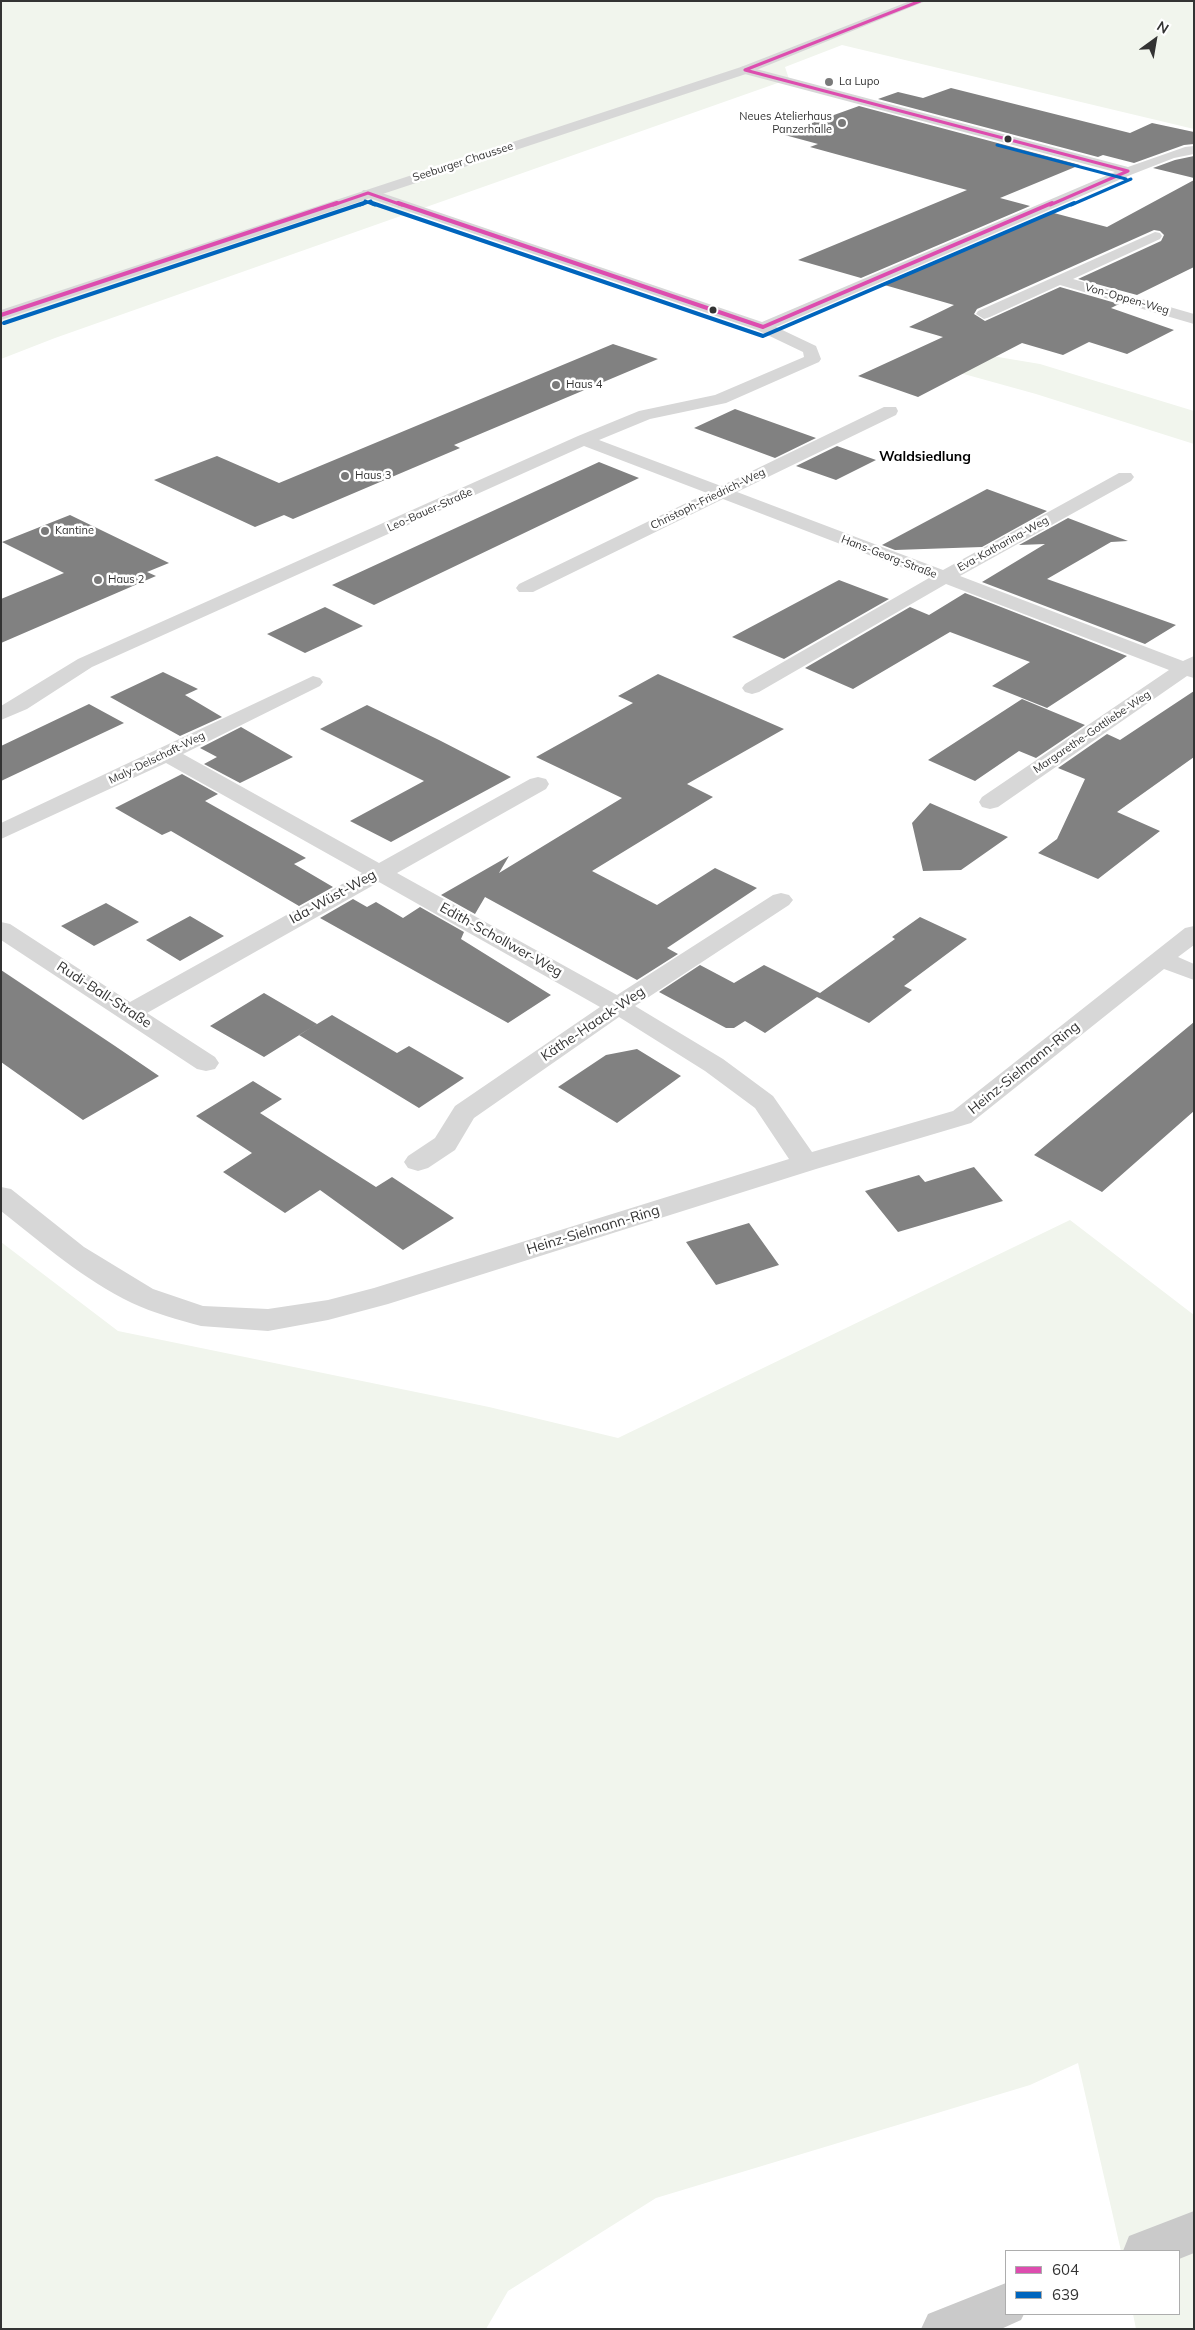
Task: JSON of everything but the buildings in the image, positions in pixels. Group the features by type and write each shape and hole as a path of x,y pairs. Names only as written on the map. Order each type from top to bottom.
{"main road":[{"path":"1147,2250 1194,2232"},
{"path":"943,2329 1005,2304"}],"street":[{"name":"Seeburger Chaussee","path":"1,315 745,70 921,1"},
{"path":"745,70 1128,171"},
{"path":"368,193 763,327 1128,171 1183,151 1194,150"},
{"name":"Von-Oppen-Weg","path":"984,314 1155,236"},
{"name":"Von-Oppen-Weg","path":"1059,280 1194,319"},
{"name":"Leo-Bauer-Straße","path":"1,714 20,705 85,663 584,440 645,415 720,399 813,359 810,349 763,327"},
{"name":"Christoph-Friedrich-Weg","path":"526,588 890,411"},
{"name":"Hans-Georg-Straße","path":"584,440 943,578 1191,668"},
{"name":"Eva-Katharina-Weg","path":"752,688 943,578 1125,477"},
{"name":"Margarethe-Gottliebe-Weg","path":"990,802 1191,668"},
{"name":"Maly-Delschaft-Weg","path":"1,832 167,754 313,682"},
{"name":"Edith-Schollwer-Weg","path":"167,754 618,1006 714,1064 764,1102 806,1163"},
{"name":"Ida-Wüst-Weg","path":"130,1012 538,784"},
{"name":"Käthe-Haack-Weg","path":"418,1162 445,1144 464,1112 618,1006 781,900"},
{"name":"Rudi-Ball-Straße","path":"1,928 206,1063"},
{"name":"Heinz-Sielmann-Ring","path":"1,1196 74,1254 143,1296 200,1316 268,1320 328,1310 378,1297 806,1163 962,1117 1194,933"},
{"path":"1161,959 1194,973"}],"shaded area":[{"path":"1,1 1194,1 1194,129 842,45 785,67 789,79 55,338 1,359"},
{"path":"992,356 1040,364 1194,411 1194,444 1036,394 953,371"},
{"path":"1070,1220 1194,1315 1194,2329 1136,2329 1133,2315 1180,2315 1180,2250 1121,2250 1078,2063 1030,2085 656,2198 508,2291 486,2329 1,2329 1,1242 118,1331 489,1407 618,1438"}],"transit line":[{"name":"604","path":"745,70 920,1"},
{"name":"604","path":"745,70 1128,171"},
{"name":"639","path":"997,145 1126,179"},
{"name":"604","path":"368,193 763,327 1128,171"},
{"name":"639","path":"365,201 763,336 1131,179"},
{"name":"604","path":"1,315 368,193"},
{"name":"639","path":"4,323 371,201"}],"place":[{"name":"La Lupo","path":"829,82"},
{"name":"Neues Atelierhaus Panzerhalle","path":"842,123"},
{"name":"Haus 4","path":"556,385"},
{"name":"Haus 3","path":"345,476"},
{"name":"Kantine","path":"45,531"},
{"name":"Haus 2","path":"98,580"}],"district":[{"name":"Waldsiedlung","path":"925,457"}]}
